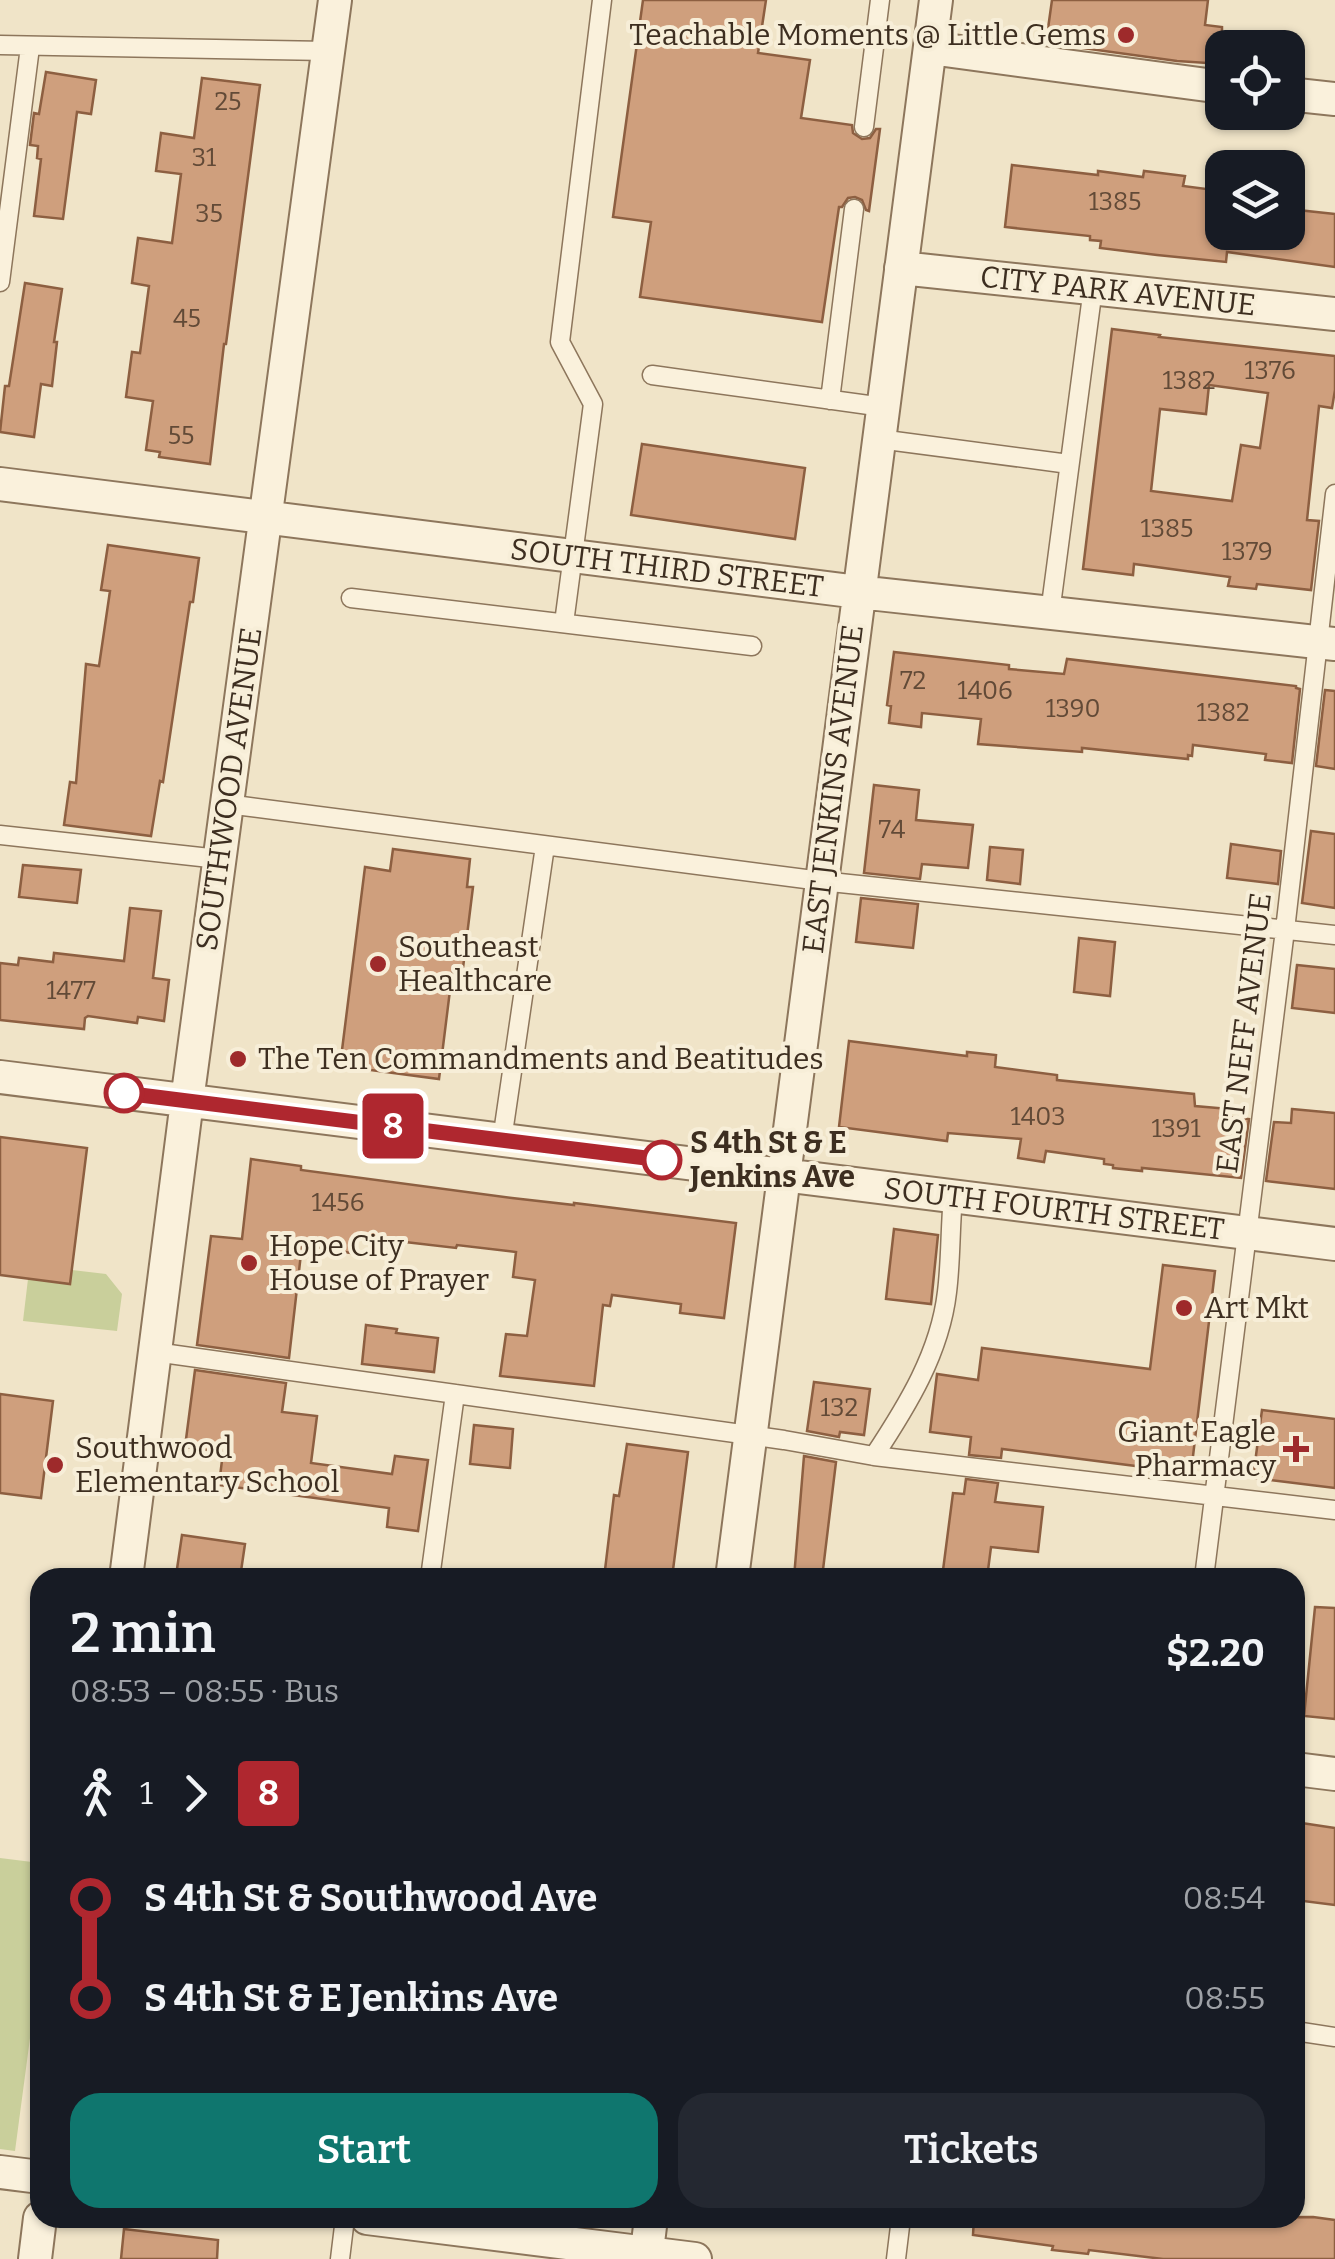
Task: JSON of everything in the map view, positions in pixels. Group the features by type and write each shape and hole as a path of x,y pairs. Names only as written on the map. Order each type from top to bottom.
{"street":[{"name":"SOUTHWOOD AVENUE","path":"127,1568 335,0"},
{"name":"EAST JENKINS AVENUE","path":"733,1568 936,0"},
{"path":"930,48 1205,85"},
{"path":"1305,96 1335,99"},
{"name":"CITY PARK AVENUE","path":"900,268 1335,314"},
{"name":"SOUTH THIRD STREET","path":"0,484 859,592 1326,643"},
{"name":"SOUTH FOURTH STREET","path":"0,1077 1335,1244"},
{"path":"1305,1770 1335,1774"},
{"path":"0,2172 30,2176"},
{"path":"35,2259 39,2228"},
{"path":"455,2228 646,2256 695,2259"},
{"path":"646,2256 650,2228"}],"lane":[{"path":"564,623 593,404 560,342 602,0"},
{"path":"864,127 880,0"},
{"path":"0,46 328,51"},
{"path":"0,282 30,46"},
{"path":"830,400 854,209"},
{"path":"1050,613 1092,288"},
{"path":"652,375 830,400 881,423 1069,464"},
{"name":"EAST NEFF AVENUE","path":"1205,1568 1285,930 1326,643 1335,494"},
{"path":"352,598 752,646"},
{"path":"227,804 821,881 1335,935"},
{"path":"0,835 220,858"},
{"path":"502,1140 545,846"},
{"path":"874,1456 906,1408 933,1351 948,1292 953,1197"},
{"path":"155,1352 750,1435 874,1456 1335,1510"},
{"path":"431,1568 455,1394"},
{"path":"1305,2033 1335,2036"},
{"path":"340,2259 345,2228"},
{"path":"896,2259 901,2228"}],"green space":[{"path":"72,1270 106,1274 122,1294 117,1331 23,1321 28,1279 69,1284"},
{"path":"0,1858 30,1862 30,2038 15,2151 0,2149"}],"building":[{"path":"643,0 766,0 758,53 810,60 801,118 852,125 853,133 862,139 870,138 880,129 869,211 855,197 839,207 822,322 640,297 651,222 613,217"},
{"name":"Teachable Moments @ Little Gems","path":"1052,0 1208,0 1205,25 1222,27 1205,30 1205,63 1046,43"},
{"path":"46,72 96,80 91,114 77,112 63,219 34,216 41,159 37,158 38,146 30,145"},
{"path":"202,78 260,85 210,464 159,457 160,452 146,450 153,401 126,397 132,352 140,353 149,286 132,283 138,238 172,243 181,174 156,171 161,133 194,138"},
{"path":"1012,165 1098,175 1098,171 1143,177 1144,171 1185,176 1183,186 1205,189 1205,250 1305,250 1305,211 1335,214 1335,267 1227,252 1226,262 1157,255 1100,248 1101,241 1090,240 1090,236 1005,227"},
{"path":"25,283 62,289 52,386 41,384 34,437 0,432"},
{"path":"1112,329 1335,356 1332,408 1319,406 1307,520 1319,521 1311,590 1257,584 1256,589 1228,586 1230,577 1134,564 1133,575 1083,569","holes":["1209,385 1268,393 1260,448 1241,445 1232,501 1151,491 1160,409 1206,414"]},
{"path":"642,444 805,468 795,539 631,515"},
{"path":"108,545 199,558 151,836 64,825 70,782 76,783 86,664 99,666 110,591 101,590"},
{"path":"894,652 1064,674 1067,659 1296,686 1300,689 1292,763 1265,760 1266,754 1193,745 1188,759 1082,748 1082,752 978,744 981,719 922,713 921,727 889,723 891,706 887,705"},
{"path":"1325,690 1335,691 1335,769 1316,766"},
{"path":"874,785 919,790 916,820 973,825 968,868 922,864 920,879 864,873"},
{"path":"1311,831 1335,834 1335,908 1302,903"},
{"path":"1231,844 1281,851 1278,884 1227,878"},
{"path":"990,847 1023,850 1020,884 987,880"},
{"name":"Southeast Healthcare","path":"393,849 470,859 467,887 473,887 463,968 453,966 439,1079 340,1066 365,867 390,871"},
{"path":"23,865 81,870 77,903 19,897"},
{"path":"861,898 918,904 913,948 856,942"},
{"path":"130,908 161,911 153,978 169,980 164,1021 138,1017 137,1023 88,1016 84,1029 0,1020 0,963 18,965 19,958 53,962 54,953 124,961"},
{"path":"1079,938 1115,942 1110,996 1074,992"},
{"path":"1297,965 1335,969 1335,1013 1292,1008"},
{"path":"849,1041 967,1056 967,1052 996,1055 995,1067 1057,1075 1057,1080 1194,1094 1195,1106 1230,1109 1228,1117 1249,1119 1241,1178 1113,1168 1104,1164 1104,1159 1046,1151 1044,1162 1018,1158 1021,1139 948,1133 947,1141 839,1127"},
{"path":"1292,1109 1335,1113 1335,1189 1266,1181 1274,1122 1291,1123"},
{"path":"0,1137 87,1148 70,1284 0,1275"},
{"path":"251,1159 301,1166 301,1170 512,1198 736,1223 724,1318 680,1313 681,1304 612,1295 610,1306 603,1305 594,1386 500,1376 506,1334 527,1336 535,1280 513,1277 516,1252 353,1236 351,1253 302,1245 289,1358 197,1345 211,1236 242,1239"},
{"path":"894,1229 938,1235 931,1304 886,1299"},
{"path":"1163,1265 1215,1271 1191,1473 1002,1449 1001,1458 969,1455 971,1437 930,1432 937,1374 978,1380 982,1348 1150,1369"},
{"path":"366,1325 438,1338 434,1372 362,1364"},
{"path":"195,1370 286,1383 282,1412 317,1416 311,1463 392,1474 395,1456 428,1460 418,1531 387,1527 389,1508 219,1485 223,1452 185,1447"},
{"path":"814,1382 870,1389 864,1435 840,1432 839,1437 807,1431"},
{"path":"0,1394 53,1401 41,1498 0,1493"},
{"name":"Giant Eagle Pharmacy","path":"1262,1410 1335,1419 1335,1488 1253,1478"},
{"path":"474,1425 513,1429 510,1468 470,1464"},
{"path":"627,1444 688,1452 673,1568 605,1568 614,1495 619,1496"},
{"path":"804,1456 836,1462 823,1568 795,1568"},
{"path":"966,1479 998,1483 995,1502 1043,1507 1038,1552 991,1547 988,1568 943,1568 953,1493 964,1494"},
{"path":"182,1535 245,1544 241,1568 177,1568"},
{"path":"1315,1607 1335,1608 1335,1719 1305,1716"},
{"path":"1305,1824 1335,1828 1335,1905 1305,1901"},
{"path":"1305,2217 1335,2220 1335,2259 1163,2259 1052,2250 1053,2246 973,2235 973,2228 1305,2228"},
{"path":"124,2229 218,2240 217,2259 121,2259"}],"bus line":[{"name":"8","path":"124,1093 662,1160"}],"place":[{"name":"Teachable Moments @ Little Gems","path":"1126,35"},
{"name":"Southeast Healthcare","path":"378,964"},
{"name":"The Ten Commandments and Beatitudes","path":"238,1059"},
{"name":"S 4th St & E Jenkins Ave","path":"662,1160"},
{"name":"Hope City House of Prayer","path":"249,1263"},
{"name":"Art Mkt","path":"1184,1308"},
{"name":"Giant Eagle Pharmacy","path":"1296,1449"},
{"name":"Southwood Elementary School","path":"55,1465"}]}
